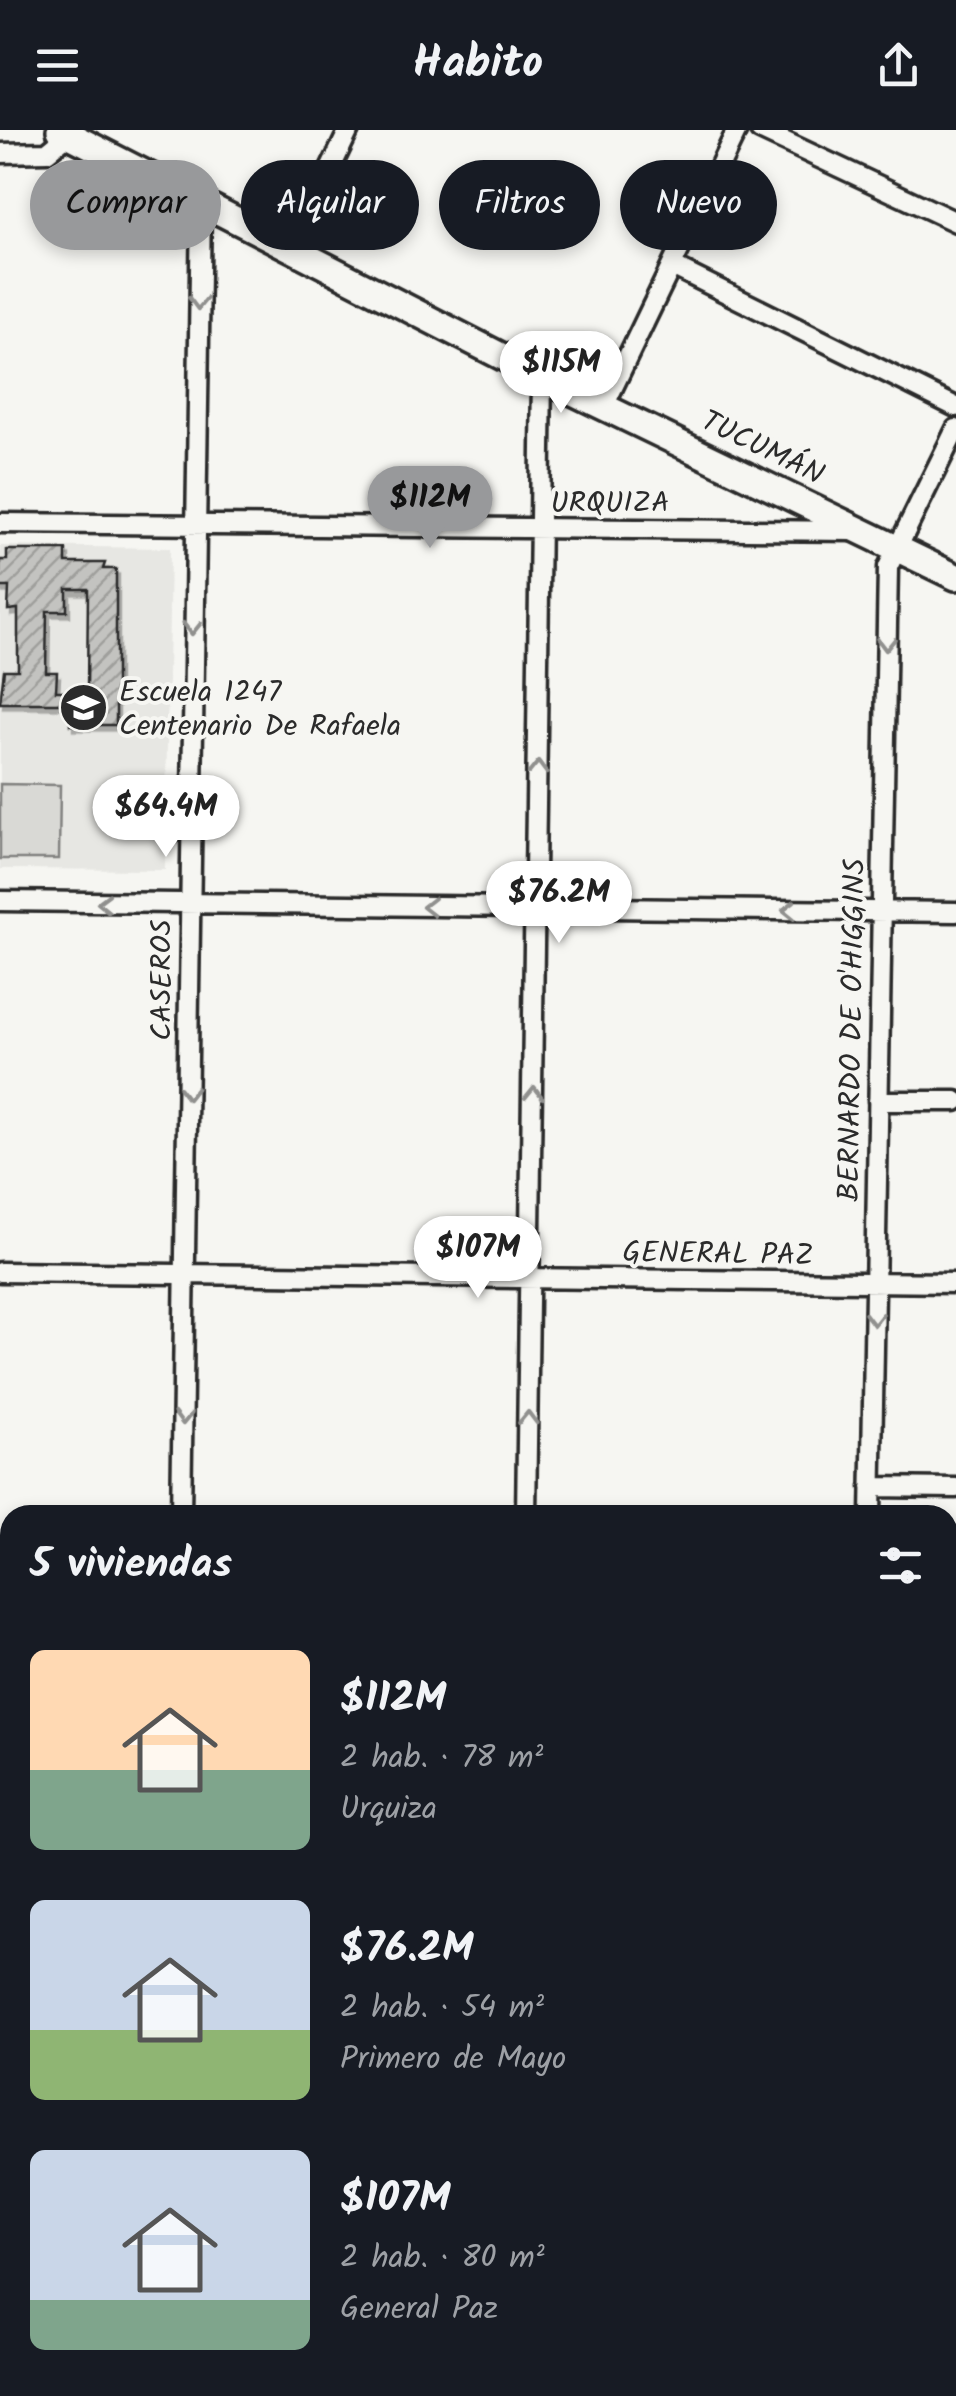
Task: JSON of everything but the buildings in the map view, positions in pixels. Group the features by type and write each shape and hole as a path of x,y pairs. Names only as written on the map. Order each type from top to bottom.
{"street":[{"path":"291,251 349,130"},
{"path":"604,406 738,130"},
{"path":"760,130 956,222"},
{"path":"0,152 47,152 68,132"},
{"name":"TUCUMÁN","path":"68,132 118,160"},
{"name":"TUCUMÁN","path":"221,216 956,578"},
{"name":"CASEROS","path":"181,1505 200,250"},
{"path":"672,266 956,408"},
{"path":"526,1505 542,377"},
{"path":"894,548 914,520 956,429"},
{"name":"URQUIZA","path":"0,523 860,531"},
{"name":"BERNARDO DE O'HIGGINS","path":"871,1505 888,567 894,548"},
{"path":"0,901 956,912"},
{"path":"878,1101 956,1101"},
{"name":"GENERAL PAZ","path":"0,1272 956,1283"},
{"path":"872,1487 956,1488"}],"shaded area":[{"name":"Escuela 1247 Centenario De Rafaela","path":"0,546 170,548 165,870 0,869"}],"green space":[{"path":"0,784 60,785 59,859 0,859"}],"place":[{"name":"Escuela 1247 Centenario De Rafaela","path":"84,708"}]}
